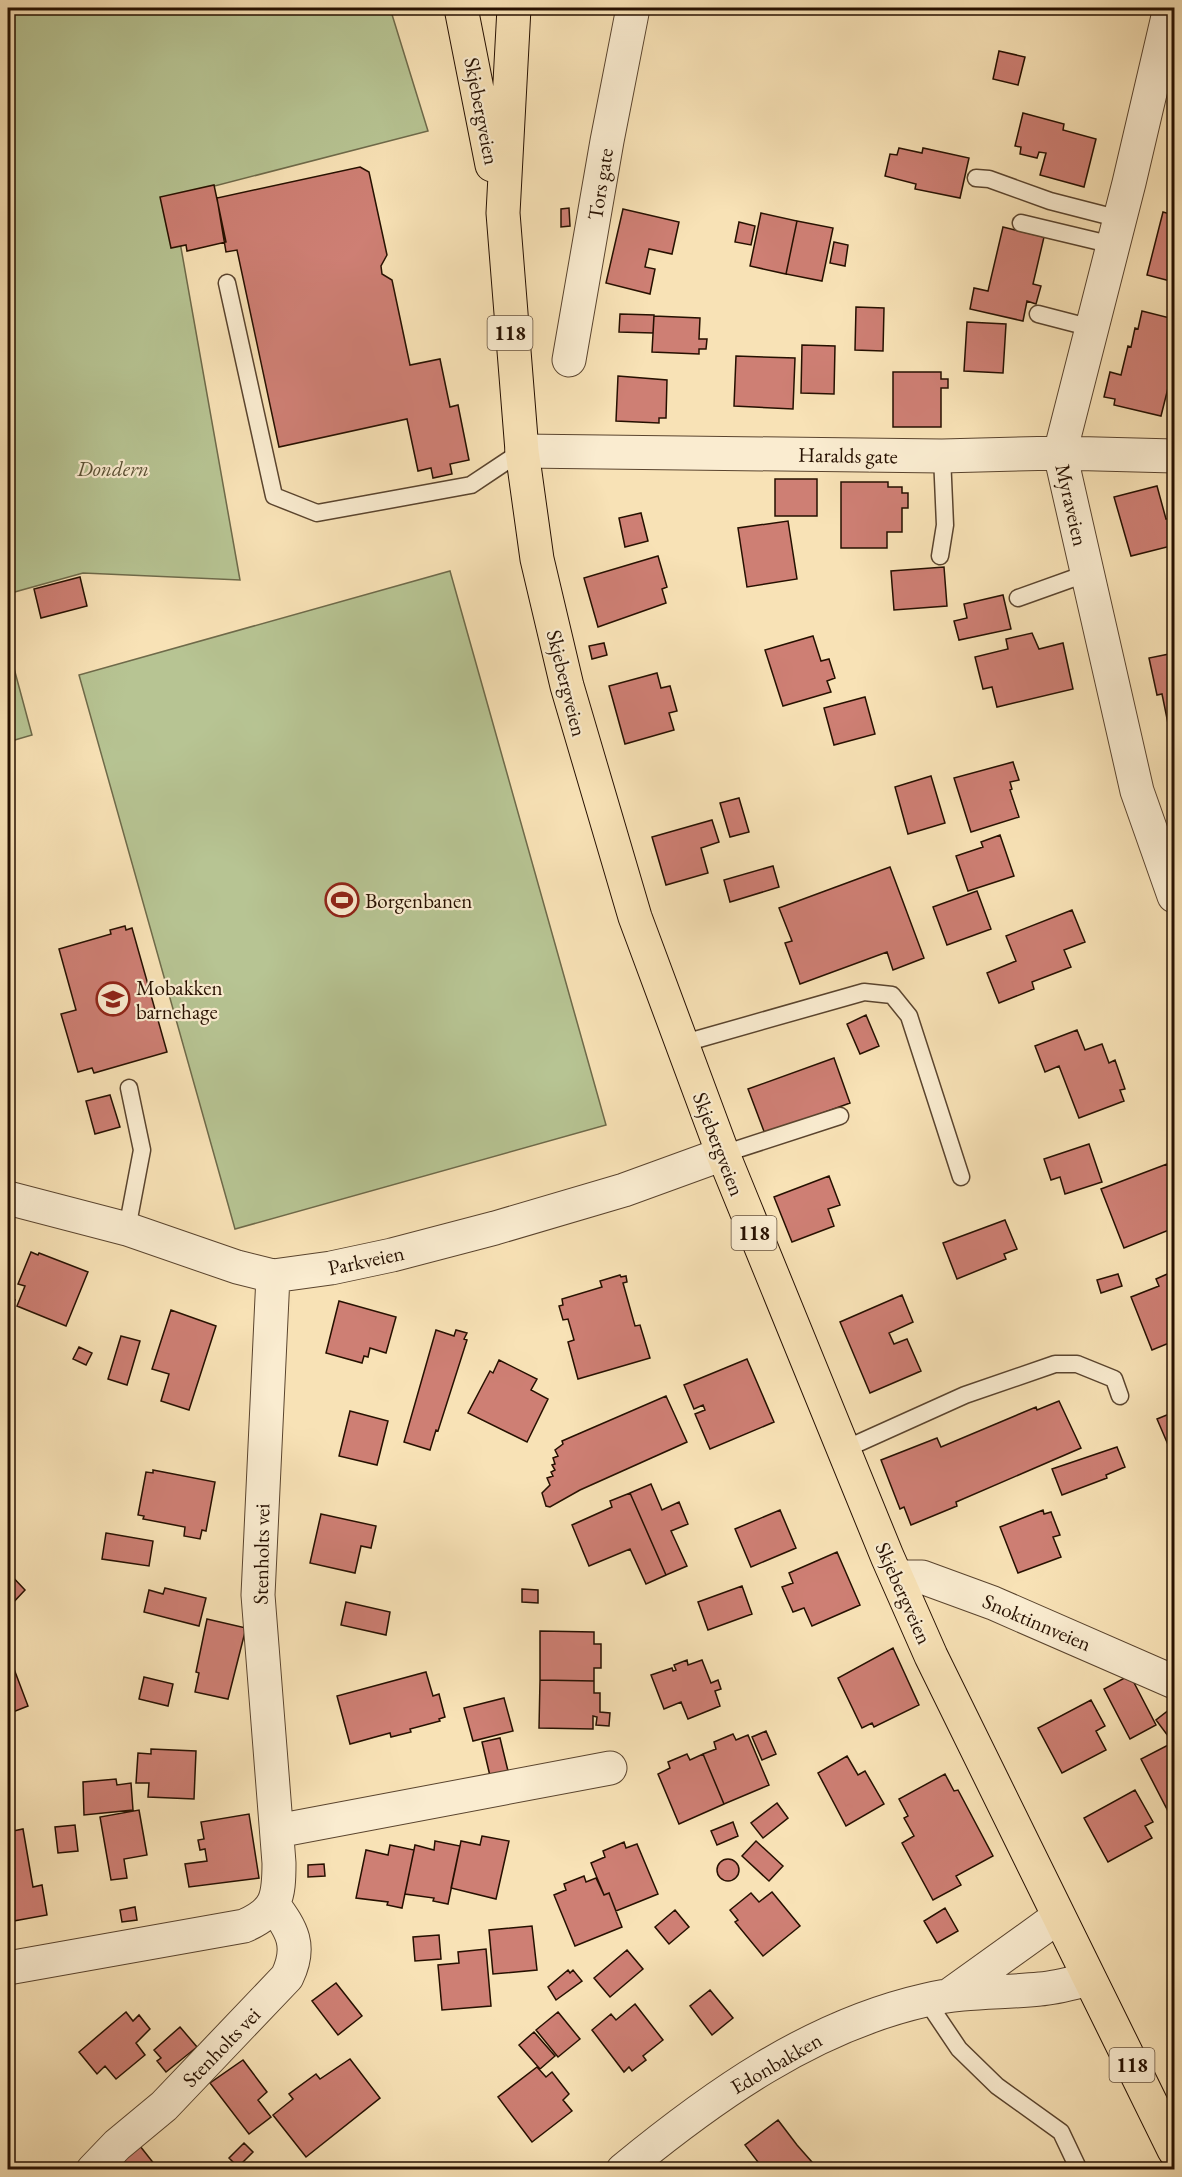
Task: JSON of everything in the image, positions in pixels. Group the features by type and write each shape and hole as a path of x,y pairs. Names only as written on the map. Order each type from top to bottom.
{"main road":[{"name":"Skjebergveien","path":"461,8 503,213 522,451 537,559 585,754 635,917 723,1154 843,1450 931,1656 1174,2150"},
{"name":"Skjebergveien","path":"503,213 514,8"}],"street":[{"name":"Tors gate","path":"569,360 633,8"},
{"name":"Myraveien","path":"1170,8 1060,453 1137,791 1174,896"},
{"name":"Haralds gate","path":"522,451 942,456 1060,453 1174,456"},
{"name":"Parkveien","path":"8,1198 127,1229 237,1267 273,1276 392,1256 624,1190 723,1154"},
{"name":"Stenholts vei","path":"93,2169 117,2145 164,2106 287,1977 296,1959 289,1925 273,1904 279,1886 277,1831 258,1595 273,1276"},
{"name":"Snoktinnveien","path":"897,1577 922,1576 1174,1682"},
{"path":"277,1831 610,1768"},
{"path":"8,1968 244,1926 263,1918 273,1904"},
{"name":"Edonbakken","path":"938,1997 1058,1917"},
{"name":"Edonbakken","path":"622,2169 671,2130 738,2083 807,2042 869,2016 938,1997 1042,1989 1089,1980"}],"lane":[{"path":"976,178 989,179 1050,201 1116,232"},
{"path":"1021,223 1116,232"},
{"path":"227,283 274,496 316,513 471,485 522,451"},
{"path":"1038,314 1092,328"},
{"path":"940,556 945,525 942,456"},
{"path":"1018,598 1088,573"},
{"path":"681,1044 864,992 892,994 909,1016 961,1177"},
{"path":"127,1229 142,1150 129,1088"},
{"path":"723,1154 840,1116"},
{"path":"843,1450 965,1395 1055,1364 1077,1364 1114,1379 1120,1396"},
{"path":"938,1997 959,2049 989,2079 1061,2132 1079,2169"}],"green space":[{"name":"Dondern","path":"8,8 390,8 428,131 172,197 240,580 83,573 11,593 8,579"},
{"name":"Borgenbanen","path":"450,571 606,1125 235,1229 79,675"},
{"path":"8,646 32,735 8,742"}],"building":[{"path":"999,51 1025,57 1018,85 993,79"},
{"path":"1174,86 1174,112 1168,111"},
{"path":"1023,113 1064,124 1063,130 1096,139 1084,187 1040,175 1046,153 1039,152 1037,158 1020,154 1021,147 1015,146"},
{"path":"899,148 922,153 923,148 969,158 960,198 915,189 916,184 885,176 890,154 897,155"},
{"path":"360,167 369,172 387,255 381,266 382,274 392,280 410,365 440,359 450,407 458,405 469,460 450,464 452,474 433,478 431,468 418,471 407,419 279,447 237,250 226,252 217,198"},
{"path":"214,185 226,242 187,251 186,245 171,248 160,197"},
{"path":"569,208 570,226 561,227 561,209"},
{"path":"623,209 679,222 672,254 649,249 645,267 655,269 650,294 606,283"},
{"path":"1163,212 1174,215 1174,282 1147,275"},
{"path":"761,213 797,221 786,274 750,266"},
{"path":"797,221 833,228 822,281 786,274"},
{"path":"739,222 755,226 751,245 735,242"},
{"path":"1003,227 1044,237 1033,284 1041,286 1036,304 1027,301 1023,321 970,309 974,288 988,291"},
{"path":"834,242 848,245 845,266 830,263"},
{"path":"856,307 884,308 883,351 855,350"},
{"path":"1142,311 1174,319 1172,373 1174,374 1174,390 1168,388 1161,416 1114,405 1115,399 1104,397 1110,372 1121,375 1128,346 1131,347"},
{"path":"620,314 654,315 653,333 619,332"},
{"path":"654,316 700,318 699,339 707,339 706,349 699,349 699,354 652,352"},
{"path":"967,322 1006,324 1003,373 964,371"},
{"path":"802,345 835,346 834,394 801,393"},
{"path":"736,356 795,358 793,409 734,406"},
{"path":"893,372 941,372 941,379 948,379 948,388 941,388 941,427 893,427"},
{"path":"618,376 667,380 666,418 659,418 659,423 616,421"},
{"path":"775,479 817,479 817,516 775,516"},
{"path":"841,482 888,482 888,487 902,487 902,493 908,493 908,508 902,508 902,532 887,532 887,548 841,548"},
{"path":"1157,486 1166,519 1173,517 1174,528 1168,529 1171,546 1131,556 1114,497"},
{"path":"641,513 648,541 625,547 619,518"},
{"path":"788,521 797,579 747,587 738,528"},
{"path":"658,556 667,587 662,589 666,603 598,627 584,578"},
{"path":"944,567 947,606 894,610 891,571"},
{"path":"80,577 87,606 41,618 34,589"},
{"path":"1003,595 1011,629 959,640 954,621 967,618 964,604"},
{"path":"1032,633 1039,649 1063,643 1073,689 997,707 992,687 983,689 975,657 1008,649 1006,639"},
{"path":"813,636 821,661 829,659 835,678 827,681 831,692 783,706 765,650"},
{"path":"604,643 607,655 592,659 589,646"},
{"path":"1174,653 1173,748 1162,694 1157,695 1149,658"},
{"path":"657,673 661,688 670,686 677,711 669,713 674,730 625,744 609,686"},
{"path":"865,697 875,734 834,745 824,708"},
{"path":"1013,762 1019,780 1010,782 1012,789 1010,790 1019,817 971,832 954,778"},
{"path":"931,776 945,823 908,834 895,787"},
{"path":"739,798 749,832 730,837 720,803"},
{"path":"712,820 719,842 701,848 708,873 666,885 652,837"},
{"path":"1000,835 1014,876 968,891 956,856 983,847 981,842"},
{"path":"773,866 779,887 730,902 724,880"},
{"path":"890,867 924,958 893,970 887,952 800,984 785,943 792,941 779,908"},
{"path":"977,891 991,929 947,945 933,907"},
{"path":"1072,910 1085,942 1064,950 1071,967 1032,982 1034,989 999,1003 987,973 1016,961 1006,936"},
{"path":"125,926 126,930 132,928 167,1052 94,1073 92,1068 78,1072 61,1014 76,1010 59,949 111,934 110,930"},
{"path":"866,1015 879,1046 860,1054 847,1024"},
{"path":"1077,1030 1085,1050 1102,1044 1109,1063 1115,1060 1125,1089 1120,1090 1124,1101 1079,1118 1059,1066 1045,1072 1035,1046"},
{"path":"834,1058 850,1103 765,1134 748,1089"},
{"path":"110,1095 120,1127 95,1134 86,1101"},
{"path":"1089,1144 1102,1182 1065,1194 1060,1177 1051,1180 1044,1159"},
{"path":"1167,1164 1174,1182 1174,1228 1124,1248 1101,1189"},
{"path":"829,1176 840,1205 828,1209 834,1226 792,1242 774,1197"},
{"path":"1005,1220 1017,1249 1004,1254 1006,1259 957,1279 943,1243"},
{"path":"31,1252 88,1272 66,1326 17,1306 25,1286 18,1284"},
{"path":"1174,1271 1174,1341 1152,1350 1131,1297 1159,1286 1156,1279"},
{"path":"1118,1274 1122,1286 1101,1293 1097,1280"},
{"path":"620,1275 621,1277 626,1276 627,1282 623,1283 635,1326 640,1325 650,1358 578,1379 568,1342 574,1340 568,1319 563,1320 559,1306 563,1305 562,1299 602,1287 600,1281"},
{"path":"902,1295 913,1322 889,1333 894,1344 907,1339 921,1371 870,1393 840,1322"},
{"path":"8,1297 15,1300 8,1317"},
{"path":"339,1301 396,1317 386,1353 370,1348 368,1357 364,1356 362,1363 326,1353"},
{"path":"171,1310 216,1326 189,1410 161,1401 169,1374 152,1369"},
{"path":"436,1330 454,1336 456,1330 467,1333 464,1339 467,1340 430,1450 404,1442"},
{"path":"121,1336 140,1341 127,1385 108,1379"},
{"path":"79,1347 92,1353 86,1365 73,1359"},
{"path":"747,1359 774,1422 710,1449 695,1414 705,1410 703,1405 694,1409 684,1385"},
{"path":"499,1360 537,1379 531,1390 548,1399 527,1442 468,1413 490,1371 493,1373"},
{"path":"666,1396 687,1442 580,1490 550,1507 546,1506 542,1493 550,1485 547,1478 553,1476 551,1472 555,1470 552,1465 555,1464 553,1458 558,1456 555,1450 563,1444 562,1441"},
{"path":"1059,1401 1081,1448 956,1502 957,1506 911,1525 904,1507 900,1509 881,1460 937,1438 941,1447 1036,1407 1037,1410"},
{"path":"350,1411 388,1421 377,1465 339,1456"},
{"path":"1174,1412 1174,1444 1169,1447 1157,1419"},
{"path":"1117,1447 1125,1467 1106,1475 1107,1478 1062,1495 1052,1469"},
{"path":"153,1470 215,1482 206,1531 202,1530 200,1539 184,1536 185,1527 143,1519 144,1516 138,1515 146,1472 153,1473"},
{"path":"651,1484 662,1510 679,1502 688,1524 671,1531 687,1566 666,1575 630,1493"},
{"path":"630,1493 666,1575 646,1584 630,1549 589,1566 572,1525 612,1507 610,1501"},
{"path":"780,1510 796,1548 751,1567 735,1529"},
{"path":"1043,1510 1044,1514 1051,1512 1060,1535 1053,1537 1061,1557 1018,1573 1000,1527"},
{"path":"321,1514 376,1526 371,1548 361,1546 355,1573 310,1563"},
{"path":"106,1533 153,1541 149,1566 102,1559"},
{"path":"837,1552 860,1605 812,1626 804,1608 793,1612 782,1587 793,1583 789,1573"},
{"path":"8,1572 25,1590 8,1608"},
{"path":"742,1586 752,1614 708,1630 698,1602"},
{"path":"165,1588 206,1598 199,1626 144,1612 149,1590 163,1594"},
{"path":"522,1589 538,1590 538,1603 522,1602"},
{"path":"346,1602 390,1612 386,1635 341,1625"},
{"path":"207,1619 246,1628 228,1699 195,1692 199,1673 196,1672"},
{"path":"540,1631 594,1632 594,1644 601,1644 601,1668 594,1668 594,1681 540,1680"},
{"path":"893,1648 919,1705 874,1727 872,1723 862,1728 838,1678"},
{"path":"687,1660 688,1665 702,1660 711,1683 718,1680 721,1689 715,1691 720,1706 688,1719 681,1702 664,1709 651,1675 672,1668 673,1671 676,1670 674,1665"},
{"path":"11,1661 28,1706 8,1714 8,1663"},
{"path":"426,1672 433,1696 439,1694 445,1717 439,1719 440,1721 410,1729 411,1732 391,1737 390,1733 350,1744 337,1696"},
{"path":"1130,1675 1156,1725 1130,1739 1104,1689"},
{"path":"144,1677 173,1684 168,1706 139,1699"},
{"path":"540,1680 594,1681 594,1693 600,1693 600,1712 610,1713 609,1726 596,1725 597,1717 593,1716 593,1729 539,1728"},
{"path":"504,1698 513,1731 473,1741 464,1708"},
{"path":"1091,1700 1105,1726 1096,1731 1106,1750 1062,1773 1038,1728"},
{"path":"1174,1706 1174,1731 1168,1736 1156,1720"},
{"path":"766,1731 776,1754 762,1760 752,1737"},
{"path":"733,1734 736,1740 748,1735 769,1785 724,1804 703,1754 716,1749 714,1742"},
{"path":"500,1738 508,1771 490,1776 482,1742"},
{"path":"1174,1742 1174,1815 1171,1817 1141,1759"},
{"path":"151,1749 196,1751 194,1799 148,1797 149,1783 136,1783 138,1753 151,1754"},
{"path":"687,1754 690,1760 703,1754 724,1804 679,1824 658,1774 670,1768 668,1762"},
{"path":"847,1756 858,1775 865,1771 884,1804 846,1826 818,1773"},
{"path":"945,1774 954,1791 958,1790 993,1856 956,1876 961,1885 933,1900 902,1843 914,1836 904,1818 908,1816 899,1799"},
{"path":"116,1779 117,1785 131,1783 133,1810 84,1815 83,1782"},
{"path":"1135,1790 1153,1822 1145,1826 1152,1838 1108,1862 1084,1818"},
{"path":"777,1803 788,1818 763,1838 751,1823"},
{"path":"139,1810 147,1855 124,1859 127,1878 111,1880 100,1817"},
{"path":"249,1814 259,1878 189,1887 185,1864 207,1861 205,1849 200,1850 198,1840 204,1839 201,1822"},
{"path":"733,1822 738,1836 717,1845 711,1831"},
{"path":"75,1825 78,1851 58,1853 55,1827"},
{"path":"23,1829 33,1887 42,1885 47,1915 8,1922 8,1832"},
{"path":"482,1836 509,1841 496,1899 451,1888 461,1841 480,1845"},
{"path":"435,1841 460,1846 448,1904 433,1901 434,1898 405,1894 415,1845 434,1850"},
{"path":"756,1841 783,1866 769,1881 742,1856"},
{"path":"624,1842 626,1848 637,1844 658,1894 616,1911 609,1893 604,1895 591,1863 605,1857 603,1851"},
{"path":"390,1845 414,1850 402,1908 387,1905 388,1902 356,1898 366,1850 388,1855"},
{"path":"728,1859 736,1862 739,1870 736,1878 728,1881 720,1878 717,1870 720,1862"},
{"path":"324,1864 325,1876 308,1877 308,1865"},
{"path":"584,1876 586,1882 596,1878 604,1895 609,1893 622,1927 575,1946 554,1895 566,1890 564,1884"},
{"path":"772,1892 800,1926 763,1956 735,1922 738,1920 730,1910 751,1893 759,1902"},
{"path":"135,1907 137,1920 122,1922 120,1910"},
{"path":"945,1908 958,1931 937,1943 924,1921"},
{"path":"675,1910 689,1927 669,1944 655,1927"},
{"path":"532,1926 537,1970 493,1974 489,1930"},
{"path":"439,1935 441,1959 415,1961 413,1937"},
{"path":"486,1949 491,2006 442,2010 438,1965 459,1963 458,1952"},
{"path":"627,1950 643,1969 610,1997 594,1978"},
{"path":"568,1970 570,1973 573,1970 582,1981 556,2000 548,1987"},
{"path":"336,1983 362,2016 338,2035 312,2001"},
{"path":"710,1990 733,2018 712,2035 690,2006"},
{"path":"635,2004 663,2040 643,2056 646,2060 632,2071 629,2067 624,2072 592,2030 611,2014 616,2020"},
{"path":"126,2012 133,2021 139,2015 150,2029 136,2043 145,2055 116,2079 105,2066 97,2074 79,2052"},
{"path":"558,2012 580,2039 558,2057 536,2030"},
{"path":"180,2027 197,2047 166,2072 157,2061 161,2058 154,2050"},
{"path":"534,2032 555,2056 540,2069 519,2045"},
{"path":"350,2059 380,2098 306,2157 273,2115 293,2099 289,2094 316,2074 320,2079"},
{"path":"243,2060 267,2092 258,2100 271,2117 249,2134 210,2083"},
{"path":"537,2067 546,2077 552,2072 569,2094 563,2100 572,2111 532,2142 498,2097"},
{"path":"778,2120 819,2170 764,2170 745,2145"},
{"path":"136,2141 159,2170 103,2170"},
{"path":"244,2143 253,2152 238,2167 229,2158"}],"place":[{"name":"Borgenbanen","path":"342,900"},
{"name":"Mobakken barnehage","path":"113,999"}]}
